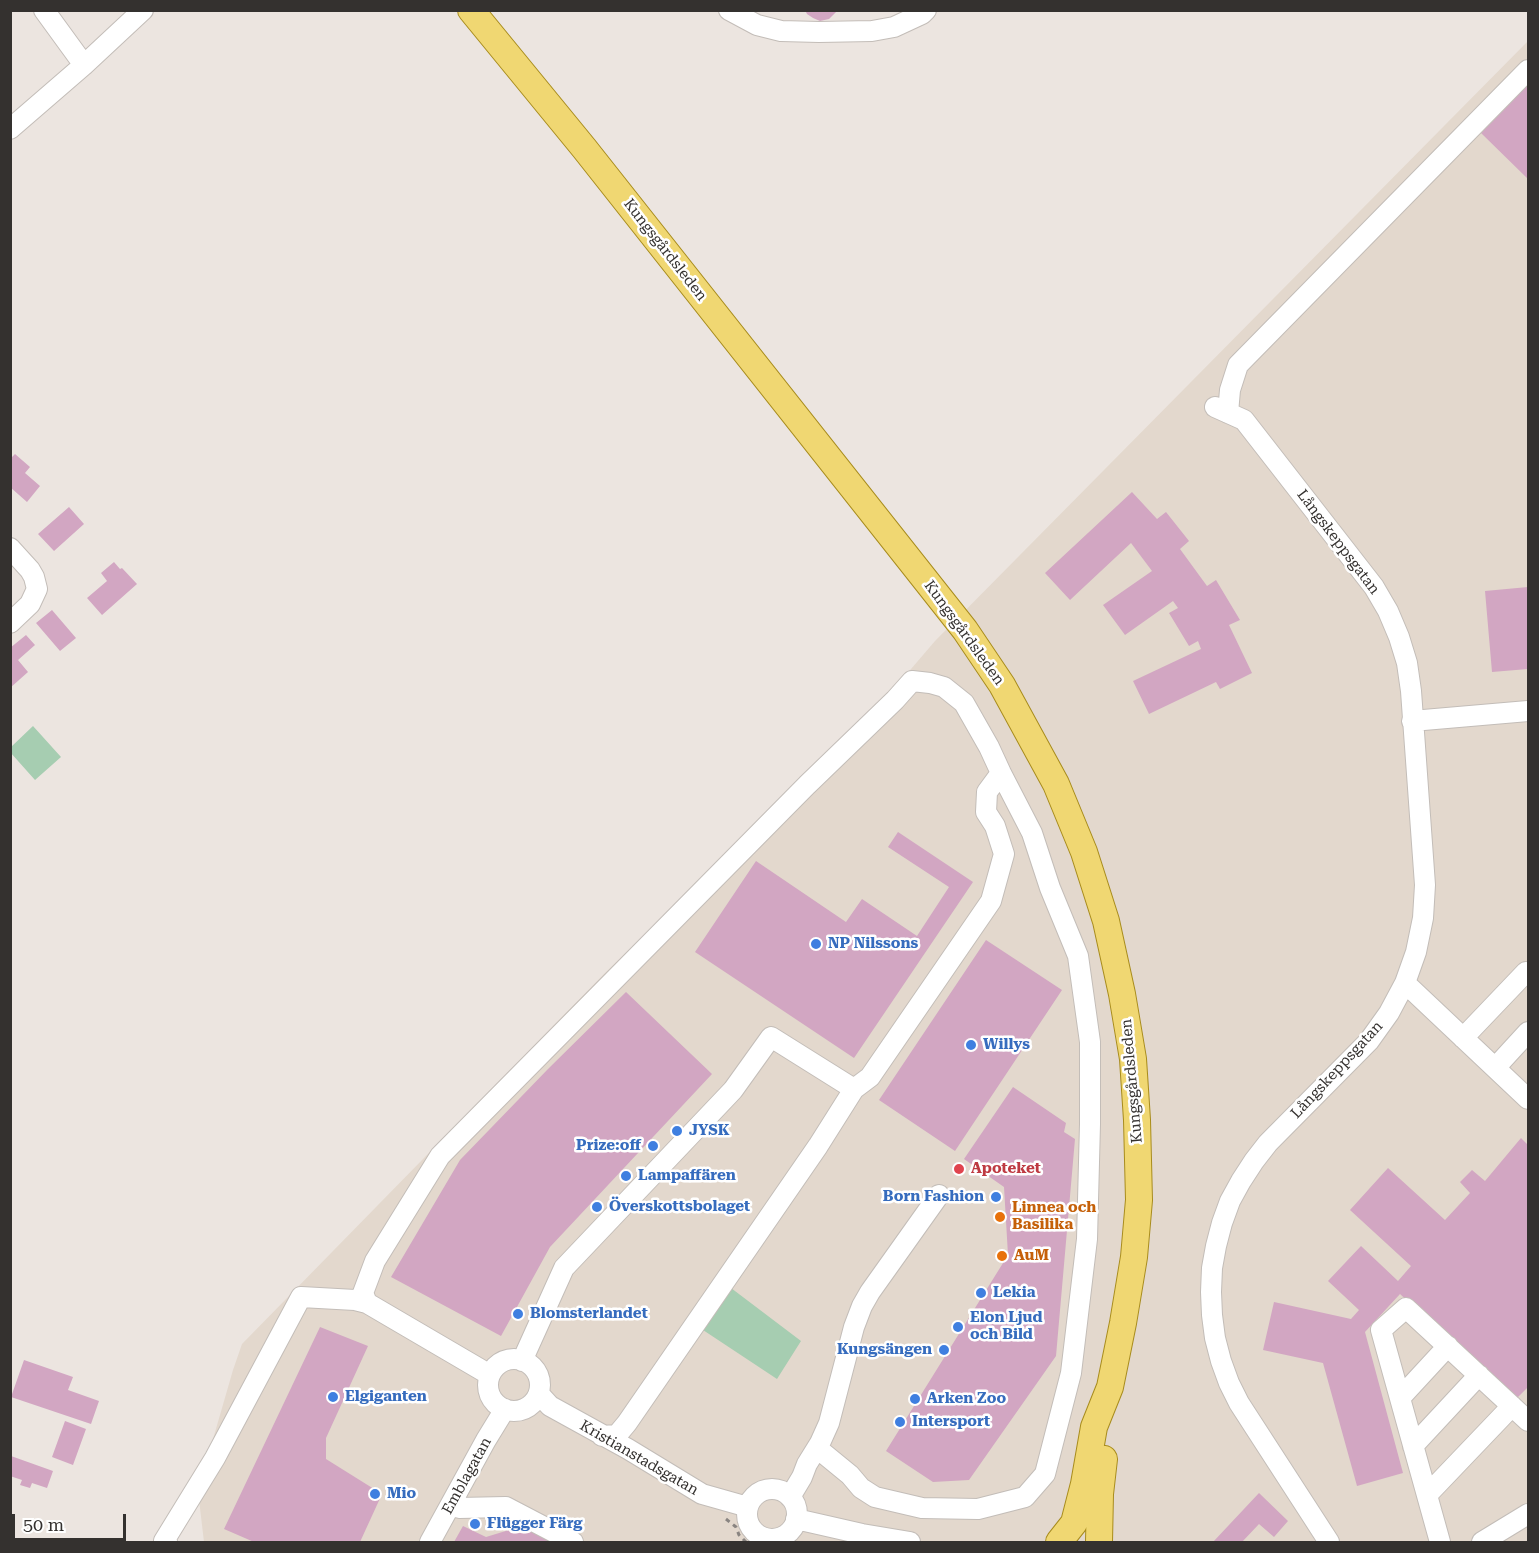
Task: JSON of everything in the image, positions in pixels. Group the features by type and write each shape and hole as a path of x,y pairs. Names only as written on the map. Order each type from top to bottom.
{"main road":[{"name":"Kungsgårdsleden","path":"471,10 591,157 965,630 1002,685 1056,784 1084,852 1106,921 1122,994 1132,1059 1137,1120 1139,1200 1134,1257 1110,1387 1109,1425 1100,1494 1099,1542"},
{"name":"Kungsgårdsleden","path":"1059,1542 1074,1522 1084,1484 1094,1427 1110,1387"}],"street":[{"path":"44,10 84,64"},
{"path":"10,129 143,10"},
{"path":"729,10 757,25 781,31 819,32 872,31 894,27 926,10"},
{"name":"Långskeppsgatan","path":"1329,1542 1239,1403 1229,1383 1215,1338 1211,1303 1212,1269 1222,1223 1241,1180 1268,1143 1369,1041 1389,1013 1405,983 1416,952 1423,918 1425,885 1412,691 1399,637 1374,587 1244,420 1222,410 1238,365 1528,70"},
{"path":"10,548 30,570 37,589 30,604 10,623"},
{"path":"361,1302 375,1261 440,1156 912,681 944,687 963,703 989,747 1032,833 1050,888 1078,956 1090,1042 1090,1124 1087,1239 1071,1373 1045,1474 1025,1497 978,1509 922,1508 875,1497 861,1488 850,1475 817,1448"},
{"path":"1413,721 1528,711"},
{"path":"602,1436 617,1435 627,1423 818,1146 854,1089 870,1077 991,901 1004,854 994,826 986,812 987,792 1001,773"},
{"path":"1463,1038 1526,972"},
{"path":"1405,983 1528,1099"},
{"path":"1495,1068 1528,1032"},
{"path":"522,1361 564,1268 733,1090 771,1037 854,1089"},
{"path":"790,1497 830,1423 854,1328 862,1306 939,1195"},
{"path":"167,1542 164,1541 214,1458 301,1297 361,1302 490,1375"},
{"path":"1440,1542 1381,1330 1406,1308 1528,1421"},
{"path":"1400,1398 1448,1346"},
{"path":"515,1359 522,1361 530,1364 535,1370 539,1378 539,1394 529,1407 513,1411 505,1409 492,1399 488,1383 490,1375 500,1364 515,1359"},
{"path":"1413,1446 1479,1375"},
{"name":"Kristianstadsgatan","path":"539,1394 550,1406 628,1449 702,1494 748,1507"},
{"path":"1427,1495 1512,1406"},
{"name":"Emblagatan","path":"430,1542 505,1409"},
{"path":"627,1423 623,1436 628,1449"},
{"path":"766,1490 778,1490 790,1497 796,1508 796,1519 788,1533 775,1541 754,1532 748,1521 748,1507 754,1496 766,1490"},
{"path":"459,1508 506,1507 573,1542"},
{"path":"1482,1542 1528,1514"},
{"path":"796,1519 910,1542"}],"shaded area":[{"path":"1528,41 1528,1542 204,1542 198,1491 242,1344 604,974 881,704 935,641"}],"green space":[{"path":"33,726 61,757 35,780 10,752 11,747"},
{"path":"731,1288 801,1341 777,1379 703,1330"}],"building":[{"path":"805,10 838,10 829,19 820,21 807,14"},
{"path":"1528,85 1528,179 1481,133"},
{"path":"15,454 30,467 25,473 40,486 27,502 10,487 10,459"},
{"path":"1132,492 1157,519 1166,512 1189,541 1180,549 1207,586 1216,580 1240,620 1229,625 1252,673 1220,689 1216,682 1149,714 1133,681 1201,649 1198,641 1189,646 1169,613 1178,608 1173,601 1125,635 1103,605 1152,571 1131,543 1070,600 1045,573"},
{"path":"69,507 84,524 54,551 38,534"},
{"path":"114,562 137,584 102,615 87,598 107,581 101,573"},
{"path":"1528,587 1528,669 1492,672 1485,591"},
{"path":"52,610 76,638 60,651 36,623"},
{"path":"26,635 35,645 18,660 28,672 10,688 10,648"},
{"name":"NP Nilssons","path":"898,832 973,882 854,1058 695,952 756,861 846,922 862,899 917,936 949,887 888,847"},
{"name":"Willys","path":"986,940 1062,990 955,1151 879,1100"},
{"path":"626,992 712,1074 550,1247 501,1336 391,1277 460,1160"},
{"path":"1013,1087 1066,1123 1064,1132 1075,1139 1056,1356 969,1480 933,1482 886,1451 1008,1255 1004,1187 964,1159"},
{"path":"1521,1138 1528,1145 1528,1387 1515,1400 1400,1294 1365,1332 1403,1473 1357,1486 1323,1363 1263,1350 1274,1302 1351,1319 1359,1310 1328,1281 1361,1246 1398,1281 1411,1266 1350,1210 1388,1168 1445,1220 1470,1193 1460,1182 1472,1170 1485,1181"},
{"path":"320,1327 368,1346 326,1438 326,1459 382,1494 360,1542 254,1542 224,1529"},
{"path":"24,1360 73,1377 68,1390 99,1401 91,1424 11,1397"},
{"path":"65,1421 86,1429 73,1465 52,1457"},
{"path":"11,1456 53,1471 47,1488 32,1483 30,1488 20,1485 22,1480 10,1476"},
{"path":"1259,1493 1288,1521 1274,1537 1259,1524 1242,1542 1213,1542"},
{"path":"532,1523 565,1542 454,1542 463,1526 486,1537"}],"place":[{"name":"NP Nilssons","path":"816,944"},
{"name":"Willys","path":"971,1045"},
{"name":"JYSK","path":"677,1131"},
{"name":"Prize:off","path":"653,1146"},
{"name":"Apoteket","path":"959,1169"},
{"name":"Lampaffären","path":"626,1176"},
{"name":"Born Fashion","path":"996,1197"},
{"name":"Överskottsbolaget","path":"597,1207"},
{"name":"Linnea och Basilika","path":"1000,1217"},
{"name":"AuM","path":"1002,1256"},
{"name":"Lekia","path":"981,1293"},
{"name":"Blomsterlandet","path":"518,1314"},
{"name":"Elon Ljud och Bild","path":"958,1327"},
{"name":"Kungsängen","path":"944,1350"},
{"name":"Elgiganten","path":"333,1397"},
{"name":"Arken Zoo","path":"915,1399"},
{"name":"Intersport","path":"900,1422"},
{"name":"Mio","path":"375,1494"},
{"name":"Flügger Färg","path":"475,1524"}]}
